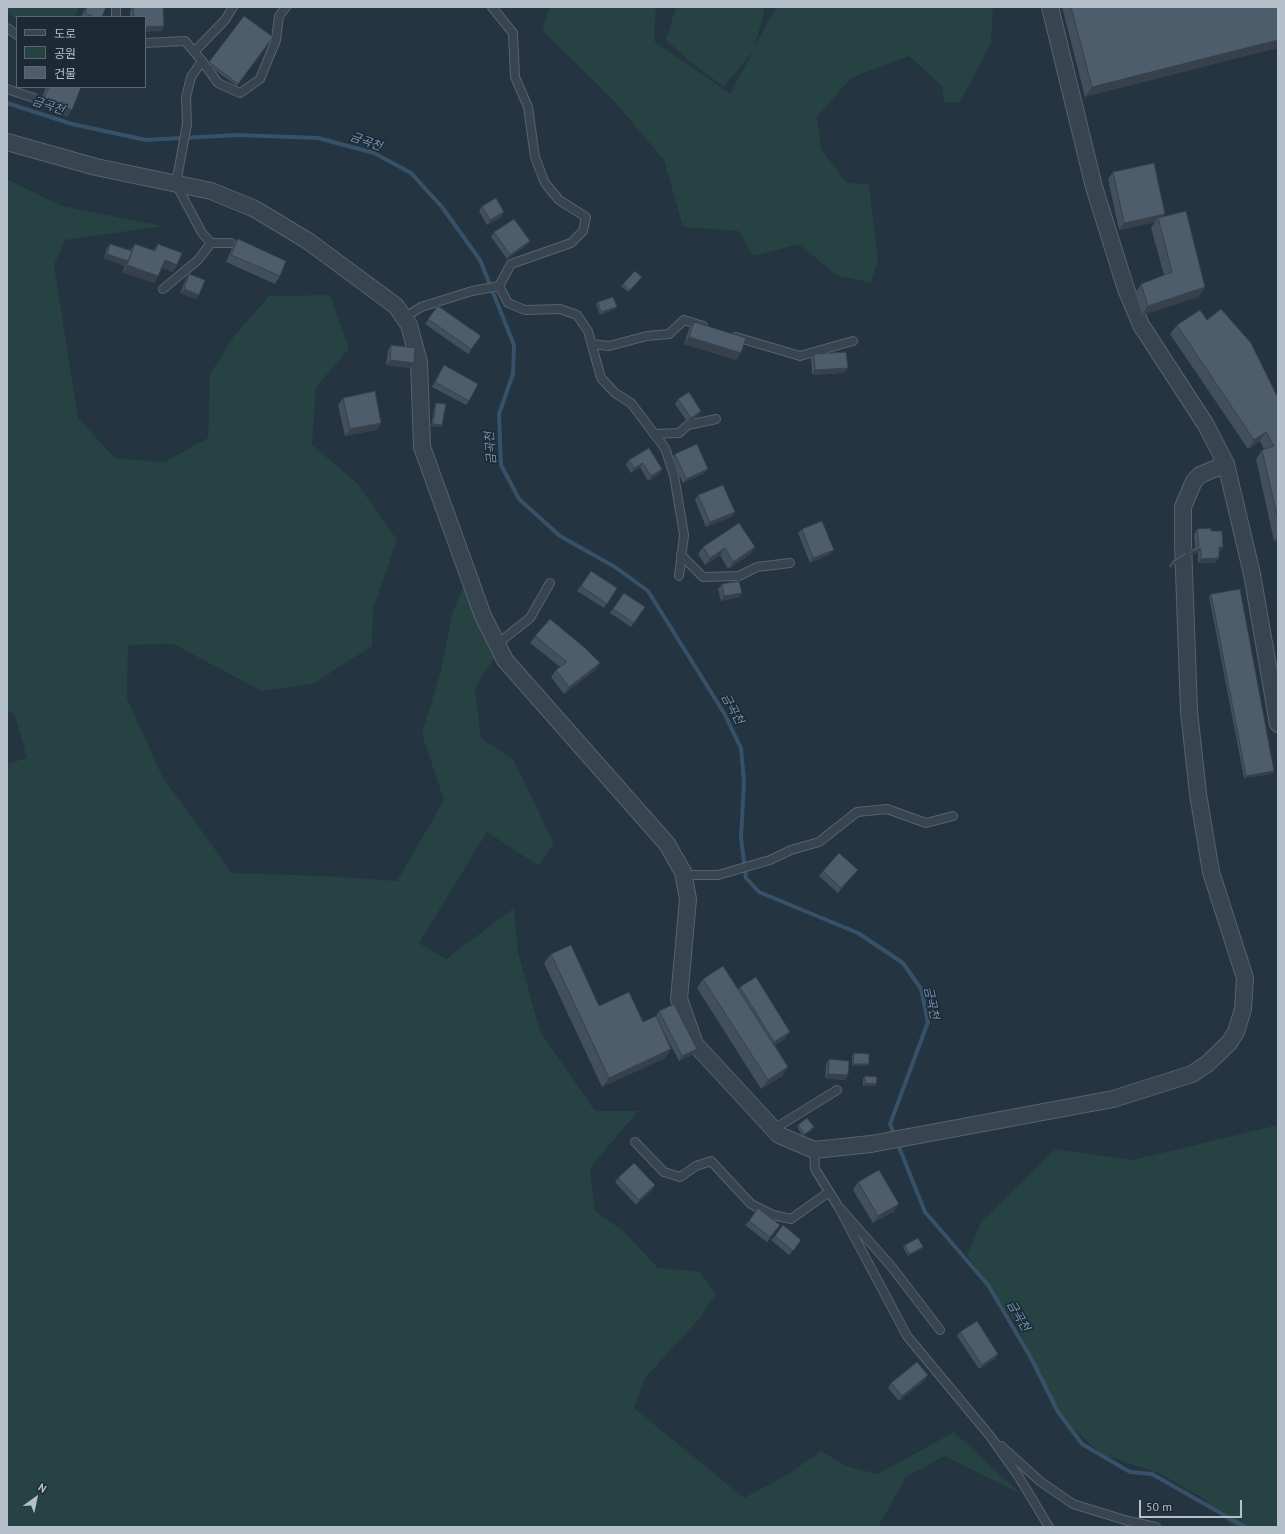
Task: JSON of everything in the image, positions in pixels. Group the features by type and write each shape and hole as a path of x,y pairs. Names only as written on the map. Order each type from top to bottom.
{"street":[{"path":"1050,7 1094,187 1126,289 1141,325 1206,425 1226,464 1252,574 1278,724"},
{"path":"7,142 96,167 211,191 255,209 314,246 396,306 409,325 418,362 422,447 483,616 505,660 667,844 684,875 688,898 679,999 695,1044 779,1135 814,1150 871,1144 1113,1099 1192,1074 1207,1064 1229,1044 1236,1032 1243,1009 1245,978 1211,872 1198,794 1189,711 1183,507 1194,480 1202,474 1226,464"}],"lane":[{"path":"194,52 226,20 233,7"},
{"path":"146,43 185,41 218,83 240,93 260,79 276,40 279,16 286,7"},
{"path":"492,7 513,32 515,77 528,107 535,157 545,183 559,200 586,217 583,231 571,243 511,264 499,286"},
{"path":"7,28 16,34"},
{"path":"202,61 191,77 186,97 187,124 176,184 202,233 211,243 231,243"},
{"path":"7,89 34,98"},
{"path":"163,289 198,260 211,243"},
{"path":"404,318 421,307 472,291 499,286"},
{"path":"499,286 508,303 525,310 560,309 577,315 588,331 602,378 615,393 631,403 665,448 674,475 684,535 678,576"},
{"path":"592,344 609,346 647,336 669,334 684,320 713,329"},
{"path":"727,334 800,356 853,341"},
{"path":"654,434 679,433 688,425 716,419"},
{"path":"1202,474 1220,475 1230,482"},
{"path":"681,556 703,578 739,576 757,567 790,563"},
{"path":"497,644 530,618 550,583"},
{"path":"684,875 718,875 770,860 791,850 819,842 858,812 887,809 926,823 953,816"},
{"path":"774,1129 837,1090"},
{"path":"635,1142 664,1172 680,1177 696,1166 711,1161 751,1204 773,1216 791,1219 829,1192"},
{"path":"814,1150 815,1169 838,1206 907,1336 990,1436 1017,1474 1049,1527"},
{"path":"838,1206 891,1266 940,1330"},
{"path":"990,1436 1041,1482 1073,1504 1128,1521 1156,1527"}],"green space":[{"path":"7,7 79,7 75,16 16,16 16,19 7,13"},
{"path":"550,7 656,7 654,41 730,94 753,51 724,87 689,61 666,40 676,7 765,7 755,46 776,7 993,7 991,43 960,102 944,103 942,86 909,56 851,78 817,117 821,149 847,183 869,184 878,260 871,283 836,275 799,244 753,256 739,231 683,227 664,160 613,100 542,30"},
{"path":"7,179 62,206 164,226 65,240 54,265 78,418 115,458 164,462 208,438 210,374 234,336 269,296 330,295 349,349 316,387 312,445 357,483 397,540 373,609 372,646 313,684 262,691 173,644 128,645 127,698 162,776 232,873 325,876 397,881 444,800 422,734 441,670 453,611 464,585 496,655 475,688 481,738 513,759 554,843 539,866 487,832 419,943 446,959 514,908 518,952 540,1031 595,1111 638,1111 590,1168 595,1211 623,1231 658,1268 700,1272 716,1294 700,1318 645,1378 634,1408 744,1498 787,1475 821,1451 846,1466 878,1474 954,1432 1021,1494 945,1456 906,1477 878,1527 7,1527 7,764 27,758 14,713 7,712"},
{"path":"1278,1125 1278,1527 1233,1527 1204,1499 1159,1473 1103,1455 1064,1421 1016,1324 967,1255 981,1222 1055,1149 1133,1160"}],"building":[{"path":"87,7 106,7 102,16 92,16 85,13"},
{"path":"133,7 163,7 164,26 146,27 146,16 134,16"},
{"path":"1071,7 1278,7 1278,40 1092,87"},
{"path":"244,16 273,37 238,84 209,62"},
{"path":"49,88 81,88 72,110 44,98"},
{"path":"1154,163 1165,214 1124,223 1113,172"},
{"path":"496,198 504,212 490,220 482,206"},
{"path":"1186,211 1205,287 1148,306 1141,284 1172,272 1158,218"},
{"path":"514,219 530,241 510,255 494,232"},
{"path":"238,239 286,261 280,276 231,255"},
{"path":"110,244 132,251 128,261 107,254"},
{"path":"135,244 155,251 158,244 182,253 177,265 165,260 158,276 127,265"},
{"path":"635,271 642,277 630,290 623,284"},
{"path":"189,274 205,280 199,295 184,289"},
{"path":"613,297 617,307 601,312 598,302"},
{"path":"438,306 481,336 471,349 428,319"},
{"path":"1221,309 1251,343 1278,398 1278,520 1262,450 1274,446 1266,432 1254,440 1177,325 1200,310 1207,320"},
{"path":"694,322 746,338 741,353 689,337"},
{"path":"391,345 415,348 414,363 390,360"},
{"path":"846,352 848,368 815,370 814,354"},
{"path":"444,365 478,384 469,401 435,382"},
{"path":"375,391 381,423 350,429 343,398"},
{"path":"689,392 701,411 691,418 678,399"},
{"path":"436,403 446,404 442,425 433,424"},
{"path":"697,444 708,469 686,479 675,454"},
{"path":"649,448 662,469 651,476 643,463 634,468 629,460"},
{"path":"723,485 735,512 710,522 698,495"},
{"path":"822,521 834,550 813,558 802,529"},
{"path":"739,523 755,547 733,562 725,548 710,558 703,547"},
{"path":"1211,528 1211,531 1222,531 1223,547 1219,547 1219,558 1201,559 1201,548 1192,552 1191,550 1199,546 1197,529"},
{"path":"1186,552 1187,554 1173,563 1172,561"},
{"path":"591,571 617,588 607,604 581,586"},
{"path":"739,581 742,593 724,596 722,584"},
{"path":"1240,589 1274,771 1246,776 1211,594"},
{"path":"624,593 645,607 634,623 613,609"},
{"path":"550,619 585,648 600,663 569,687 556,670 567,662 535,636"},
{"path":"839,853 858,870 841,888 823,871"},
{"path":"571,945 599,1006 629,992 643,1022 656,1016 671,1049 609,1078 551,954"},
{"path":"723,966 788,1067 768,1080 703,979"},
{"path":"756,977 790,1032 774,1042 740,987"},
{"path":"674,1004 697,1049 682,1056 659,1011"},
{"path":"854,1053 869,1054 869,1064 853,1064"},
{"path":"829,1059 849,1061 848,1075 828,1074"},
{"path":"865,1076 877,1077 876,1084 865,1083"},
{"path":"807,1118 814,1127 805,1134 798,1125"},
{"path":"634,1163 655,1185 639,1200 618,1178"},
{"path":"879,1170 899,1204 878,1216 858,1182"},
{"path":"758,1208 780,1225 770,1237 749,1221"},
{"path":"783,1225 801,1240 793,1251 775,1236"},
{"path":"918,1238 923,1247 909,1254 905,1245"},
{"path":"977,1321 998,1354 982,1365 960,1332"},
{"path":"917,1362 928,1375 902,1396 891,1383"}],"waterway":[{"name":"금곡천","path":"7,103 72,124 146,140 237,135 318,138 374,153 411,173 442,207 480,260 514,345 513,374 499,414 501,465 519,499 560,536 615,567 648,591 724,713 741,748 744,782 741,838 746,878 759,892 858,933 903,963 921,989 928,1022 890,1124 895,1136"},
{"name":"금곡천","path":"897,1142 925,1212 988,1285 1030,1356 1058,1412 1082,1444 1130,1472 1152,1474 1245,1527"}]}
